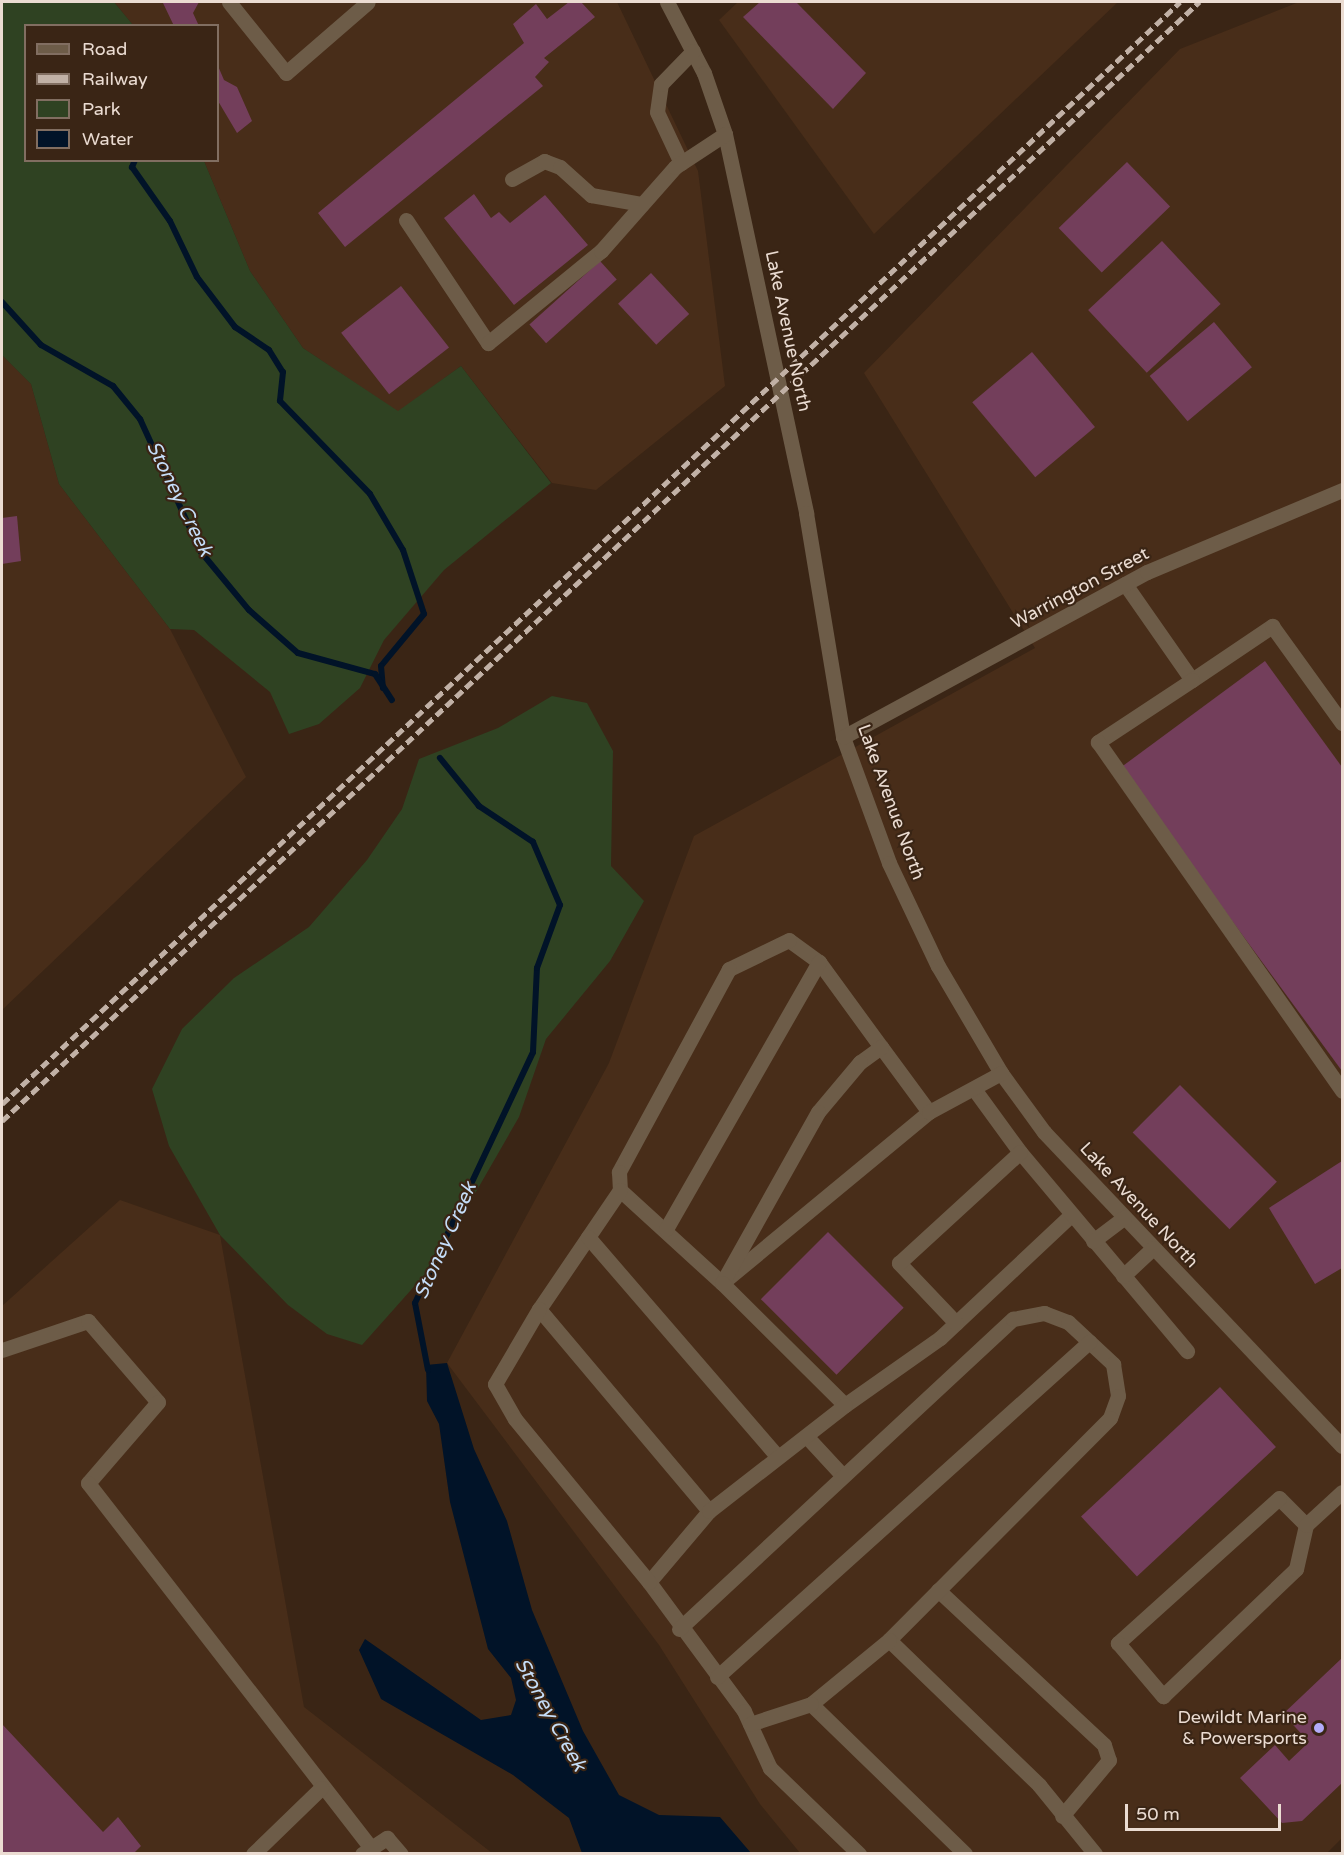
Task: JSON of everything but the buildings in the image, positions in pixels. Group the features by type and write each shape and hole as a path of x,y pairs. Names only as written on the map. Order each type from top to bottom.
{"street":[{"path":"229,2 286,73 362,3"},
{"name":"Lake Avenue North","path":"674,5 725,134 806,513 843,737 889,863 939,966 1001,1072 1044,1132 1342,1446"},
{"path":"681,163 657,112 661,84 693,51"},
{"path":"406,220 488,343 600,251 681,163 725,134"},
{"path":"512,179 544,160 560,167 591,195 642,204"},
{"name":"Warrington Street","path":"843,737 1125,584 1342,490"},
{"path":"1125,584 1192,680"},
{"path":"1342,723 1272,626 1098,742 1342,1091"},
{"path":"859,1854 770,1768 750,1724 679,1629 649,1582 515,1419 495,1384 539,1309 620,1190 619,1172 729,969 789,940 819,962 929,1112"},
{"path":"666,1229 819,962"},
{"path":"722,1283 818,1112 861,1062 882,1047"},
{"path":"722,1283 929,1112 1001,1072"},
{"path":"974,1089 1020,1152 1071,1215 1187,1351"},
{"path":"956,1323 899,1263 1020,1152"},
{"path":"620,1190 666,1229 845,1405"},
{"path":"649,1582 709,1511 777,1456 807,1437 845,1405 956,1323 1071,1215"},
{"path":"1093,1241 1124,1218"},
{"path":"588,1237 777,1456"},
{"path":"1123,1276 1152,1248"},
{"path":"539,1309 709,1511"},
{"path":"679,1629 1013,1318 1044,1313 1068,1322 1113,1364 1118,1396 1110,1418 889,1640 811,1704 750,1724"},
{"path":"2,1350 88,1321 158,1402 88,1483 367,1851 387,1838 400,1854"},
{"path":"717,1677 1089,1342"},
{"path":"807,1437 843,1476"},
{"path":"1306,1525 1279,1498 1118,1643 1163,1696 1296,1569 1306,1525 1342,1492"},
{"path":"938,1590 1104,1745 1109,1760 1062,1816"},
{"path":"889,1640 1039,1785 1095,1854"},
{"path":"811,1704 965,1854"},
{"path":"253,1854 321,1788"}],"shaded area":[{"path":"114,2 617,2 698,171 725,386 596,490 552,483 461,366 398,412 303,348 250,271 204,162 219,162 219,24 132,24"},
{"path":"738,2 1118,2 874,234 719,20"},
{"path":"1299,2 1342,2 1342,1838 1326,1854 800,1853 760,1804 659,1645 447,1363 609,1063 694,836 1035,648 864,373 1180,49"},
{"path":"2,355 31,384 59,484 170,629 246,777 2,1010"},
{"path":"120,1200 220,1235 304,1707 492,1853 2,1853 2,1306"}],"green space":[{"path":"2,2 114,2 132,24 24,24 24,162 204,162 250,271 303,348 398,411 461,366 551,483 444,570 384,640 360,688 319,724 289,734 270,692 194,630 170,629 59,484 31,384 2,355"},
{"path":"552,696 587,703 613,751 611,866 644,901 610,961 546,1039 519,1117 435,1263 362,1345 327,1334 288,1305 220,1235 169,1146 152,1089 182,1029 234,978 309,927 367,860 402,809 419,759 498,728"}],"water":[{"path":"447,1363 474,1449 507,1521 532,1610 583,1731 619,1795 659,1815 720,1817 751,1853 582,1853 569,1818 513,1775 381,1699 359,1650 365,1639 481,1720 511,1715 516,1700 511,1678 488,1649 450,1502 439,1424 427,1401 426,1365"}],"waterway":[{"path":"134,162 132,167 170,221 197,277 235,327 269,350 283,372 280,401 370,494 403,550 424,614 381,666 383,688"},
{"name":"Stoney Creek","path":"2,302 41,345 113,386 140,419 201,552 249,610 298,653 375,674 392,700"},
{"name":"Stoney Creek","path":"428,1370 415,1303 533,1052 537,968 560,905 533,842 479,806 440,758"}],"railway":[{"path":"2,1104 1180,2"},
{"path":"2,1121 1199,2"}],"place":[{"name":"Dewildt Marine & Powersports","path":"1319,1728"}]}
